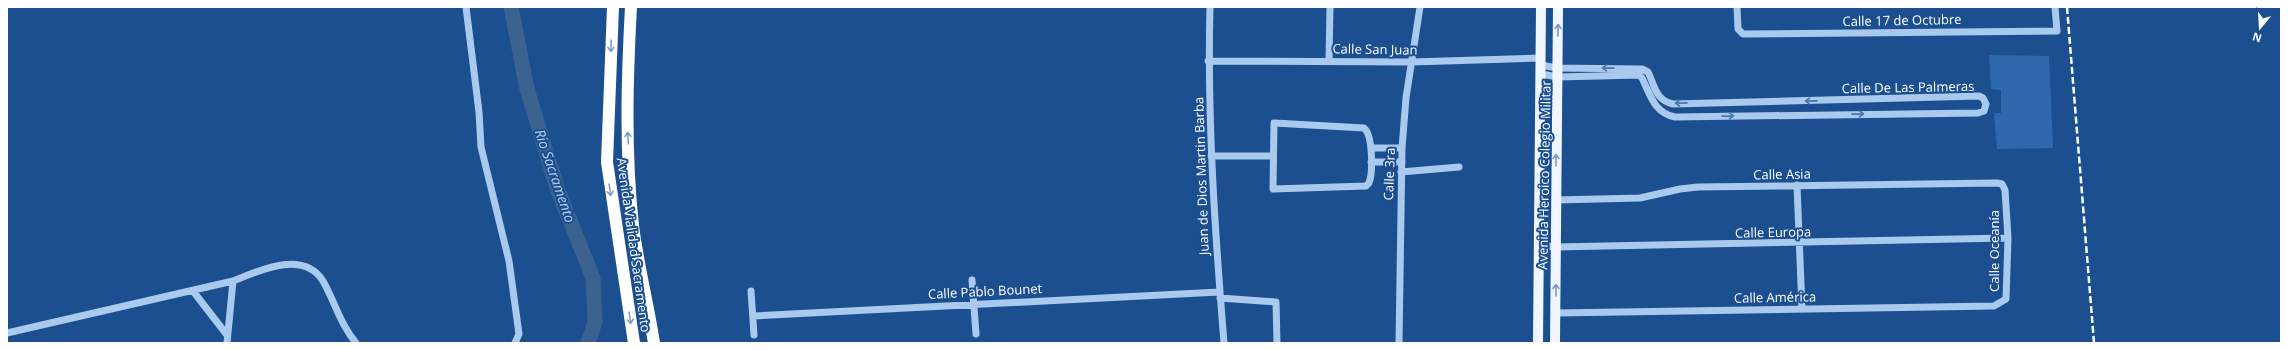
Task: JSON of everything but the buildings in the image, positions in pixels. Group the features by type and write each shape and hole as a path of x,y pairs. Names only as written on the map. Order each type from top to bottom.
{"highway":[{"name":"Avenida Vialidad Sacramento","path":"613,7 607,162 634,343"},
{"name":"Avenida Vialidad Sacramento","path":"632,8 626,77 628,155 634,227 654,343"}],"main road":[{"name":"Avenida Heroico Colegio Militar","path":"1538,343 1541,7"},
{"name":"Avenida Heroico Colegio Militar","path":"1555,343 1558,7"}],"street":[{"path":"466,7 479,112 481,147 510,266 519,334 515,343"},
{"name":"Juan de Dios Martin Barba","path":"1210,7 1208,61 1211,156 1224,343"},
{"path":"1329,61 1330,7"},
{"name":"Calle 3ra","path":"1399,343 1402,148 1420,7"},
{"name":"Calle 17 de Octubre","path":"1737,7 1739,32 1747,34 2057,31 2055,7"},
{"name":"Calle San Juan","path":"1208,61 1329,61 1541,65"},
{"name":"Calle De Las Palmeras","path":"1541,65 1558,72 1639,76 1642,78 1653,103 1675,117 1978,113 1984,111 1986,104 1983,98 1979,96 1673,104 1662,100 1653,86 1650,74 1642,69 1558,72"},
{"path":"1659,108 1662,100"},
{"path":"1833,101 1834,115"},
{"path":"1274,123 1362,128 1368,133 1371,148 1370,181 1366,186 1273,189 1274,123"},
{"path":"1371,148 1402,148"},
{"path":"1211,156 1273,156"},
{"path":"1371,162 1402,162"},
{"path":"1401,172 1459,167"},
{"name":"Calle Asia","path":"1556,200 1640,198 1698,187 1997,183 2002,184 2005,190"},
{"path":"1797,185 1802,309"},
{"name":"Calle Oceanía","path":"1994,306 2006,299 2008,238 2005,190"},
{"name":"Calle Europa","path":"1538,245 1555,248 1800,244 2008,238"},
{"path":"7,333 193,291 233,281 271,267 285,264 304,267 322,280 340,322 356,343"},
{"path":"972,280 976,334"},
{"path":"227,339 233,281"},
{"path":"193,291 227,339"},
{"path":"751,292 754,335"},
{"name":"Calle Pablo Bounet","path":"753,316 974,303 1220,295 1272,300 1276,302 1277,343"},
{"name":"Calle América","path":"1556,313 1994,306"}],"shaded area":[{"path":"1989,55 2049,56 2053,148 1997,149 1994,113 2001,113 2001,90 1991,89"}],"waterway":[{"name":"Rio Sacramento","path":"511,7 527,89 557,188 593,278 595,322 588,343"}],"railway":[{"path":"2067,7 2094,343"}]}
